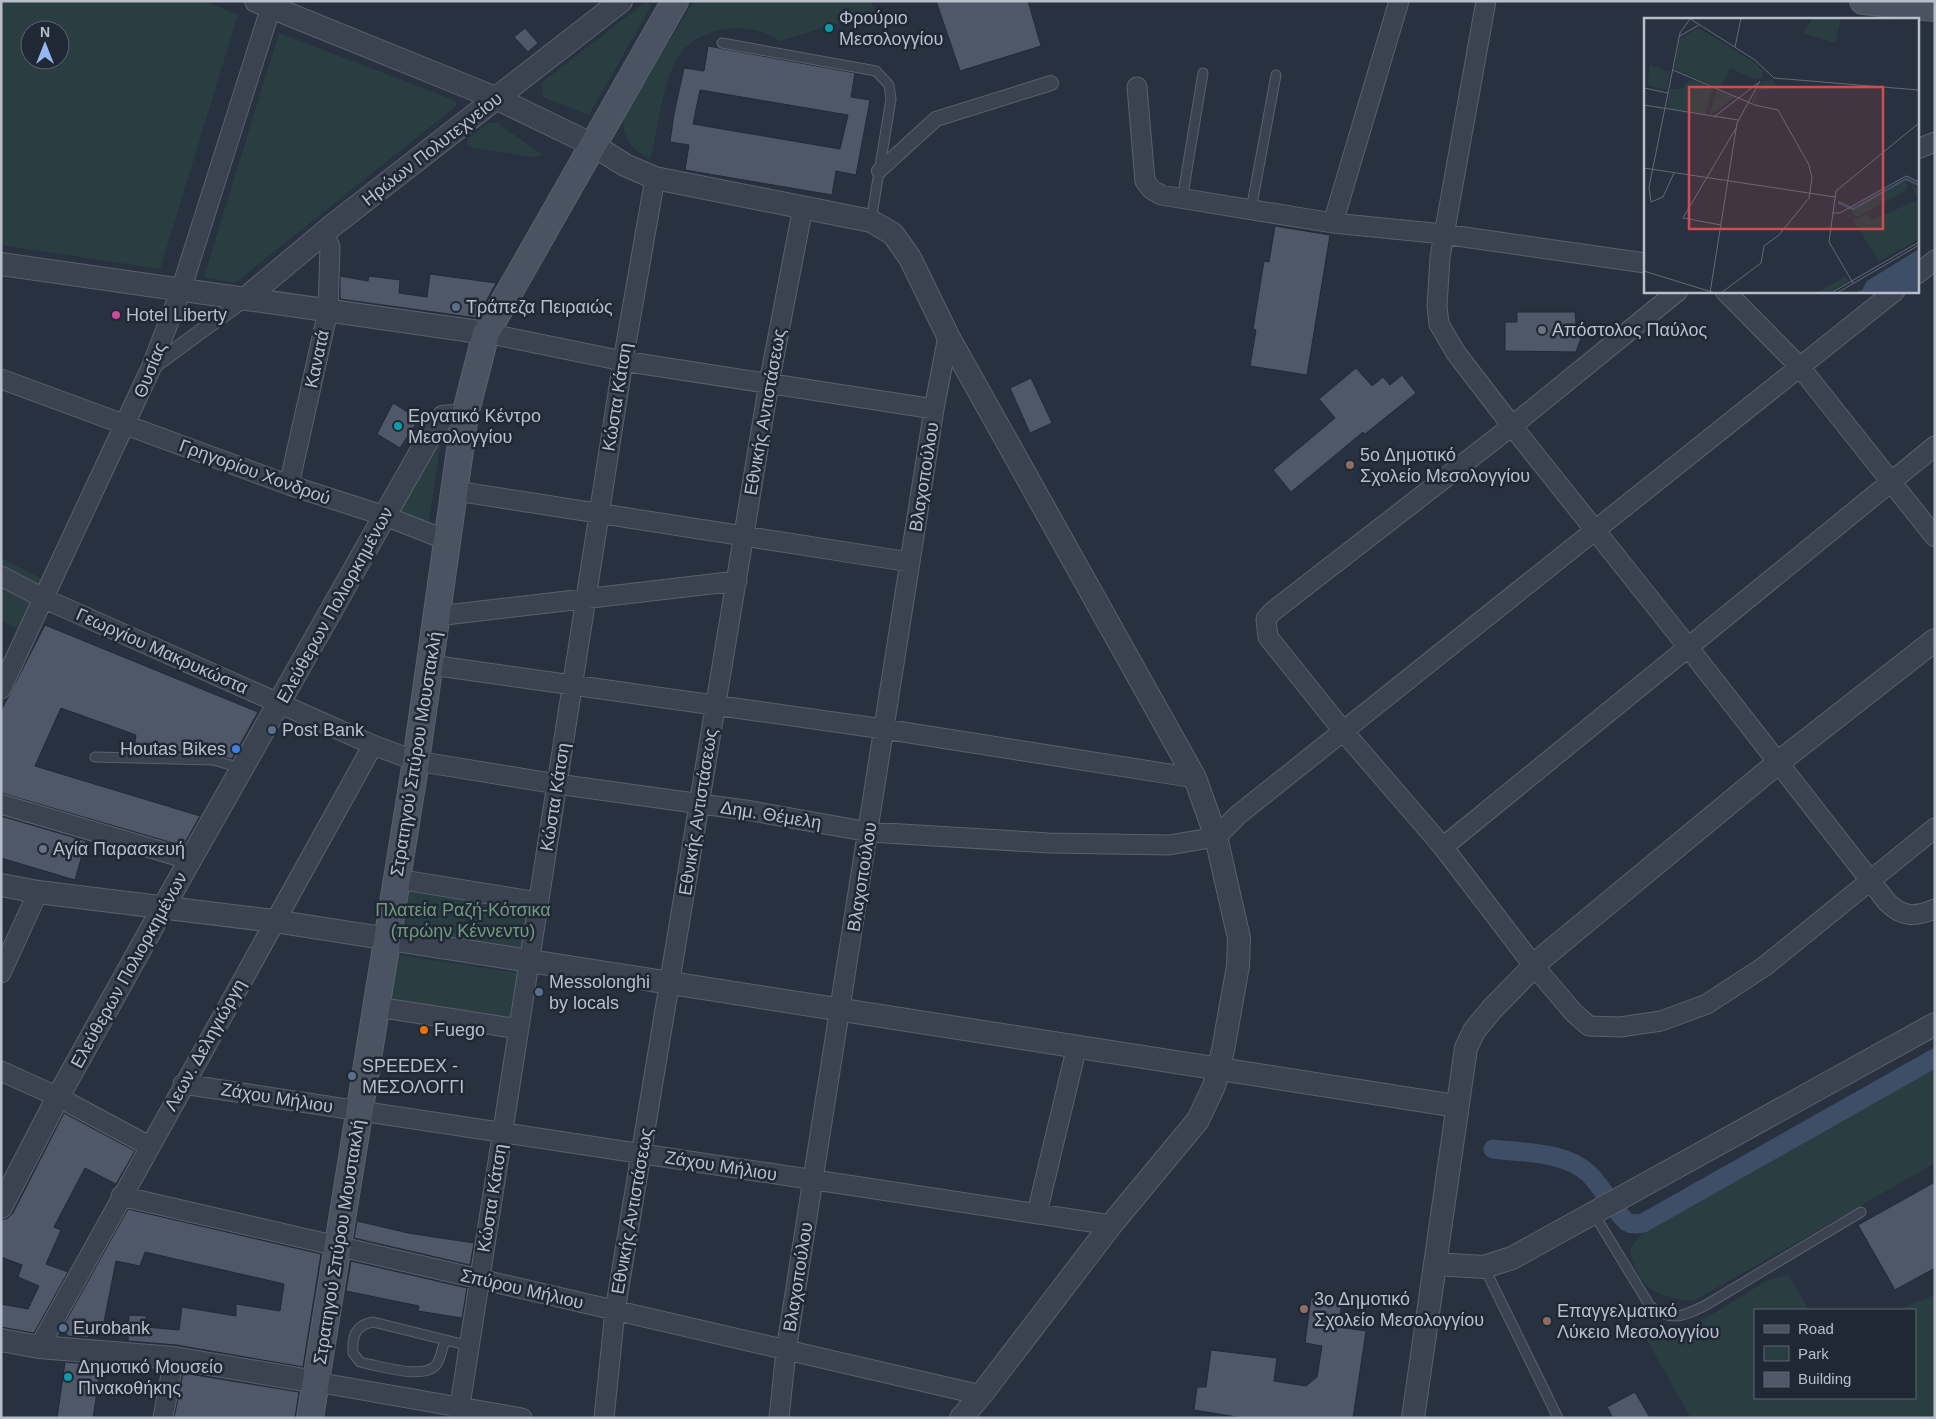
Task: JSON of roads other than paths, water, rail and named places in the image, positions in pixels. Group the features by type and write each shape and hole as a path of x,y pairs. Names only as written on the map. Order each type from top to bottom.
{"main road":[{"name":"Στρατηγού Σπύρου Μουστακλή","path":"310,1418 339,1247 431,665 465,415 486,333 675,1"},
{"path":"1863,1 1918,5"}],"street":[{"name":"Ηρώων Πολυτεχνείου","path":"245,299 324,233 498,99 621,1"},
{"path":"1333,223 1399,1"},
{"path":"1486,1 1444,234 1437,296 1439,324 1456,353 1512,426 1779,762 1887,902 1899,912 1918,916 1935,909"},
{"path":"264,4 498,99 593,146 625,165 655,178 871,221 893,234 905,251 948,336 1195,778 1216,837 1234,912 1239,951 1219,1069 1202,1114 1111,1225 981,1396 961,1418"},
{"name":"Θυσίας","path":"1,689 126,425 151,368 181,290 264,4"},
{"path":"879,170 936,119 1052,82"},
{"path":"1137,87 1146,181 1152,190 1161,195 1182,200 1333,223 1444,234 1644,263"},
{"path":"1918,149 1935,142"},
{"name":"Κώστα Κάτση","path":"459,1413 623,360 655,178"},
{"name":"Εθνικής Αντιστάσεως","path":"604,1418 616,1311 769,383 802,208"},
{"name":"Κανατά","path":"289,486 328,311 330,247 324,233"},
{"path":"1918,273 1935,260"},
{"path":"1,264 486,333 623,360 934,409"},
{"path":"1677,292 1512,426 1286,601 1266,619 1266,630 1270,641 1344,732 1443,846 1534,966 1574,1013 1589,1026 1620,1027 1661,1021 1707,1004 1765,966 1935,828"},
{"path":"1726,292 1800,367 1935,537"},
{"path":"1216,837 1238,815 1894,292"},
{"path":"151,368 245,299"},
{"name":"Βλαχοπούλου","path":"779,1418 786,1350 842,1010 934,409 948,336"},
{"name":"Γρηγορίου Χονδρού","path":"1,379 289,486 385,516 448,541"},
{"name":"Ελεύθερων Πολιορκημένων","path":"1,1207 58,1097 163,908 438,422 448,415 465,415"},
{"path":"1443,846 1935,446"},
{"path":"456,491 910,562"},
{"name":"Γεωργίου Μακρυκώστα","path":"1,576 44,599 280,703"},
{"path":"438,616 737,581"},
{"path":"1413,1418 1456,1106 1466,1048 1471,1037 1507,992 1534,966 1779,762 1935,640"},
{"path":"431,665 884,729 1195,778"},
{"name":"Δημ. Θέμελη","path":"280,703 373,745 416,761 869,832 1082,844 1169,845 1216,837"},
{"name":"Λεων. Δεληγιώργη","path":"38,1347 373,745"},
{"path":"1,804 191,860"},
{"path":"397,879 538,902"},
{"path":"1,885 38,892 274,921 388,938 1456,1106"},
{"path":"1,973 38,892"},
{"path":"377,1007 519,1029"},
{"path":"1435,1264 1484,1267 1512,1258 1935,1024"},
{"path":"1036,1213 1077,1046"},
{"path":"1,1071 58,1097 149,1146"},
{"name":"Ζάχου Μήλιου","path":"183,1084 1111,1225"},
{"name":"Σπύρου Μήλιου","path":"121,1196 981,1396"},
{"path":"1,1340 38,1347 174,1358 316,1382 459,1413 522,1418"},
{"path":"163,1418 174,1358"}],"lane":[{"path":"722,43 876,71 889,85 891,99 871,221"},
{"path":"1182,200 1203,73"},
{"path":"1251,211 1276,75"},
{"path":"95,757 213,760 243,769"},
{"path":"1606,1207 1650,1306 1671,1318 1687,1314 1706,1305 1861,1212"},
{"path":"1484,1267 1558,1418"},
{"path":"445,1341 436,1365 424,1372 360,1362 353,1353 354,1333 359,1327 373,1322 470,1346"}],"waterway":[{"path":"1493,1149 1544,1154 1579,1166 1599,1185 1627,1222 1633,1224 1643,1223 1935,1058"}],"place":[{"name":"Φρούριο Μεσολογγίου","path":"829,28"},
{"name":"Τράπεζα Πειραιώς","path":"456,307"},
{"name":"Hotel Liberty","path":"116,315"},
{"name":"Απόστολος Παύλος","path":"1542,330"},
{"name":"Eργατικό Κέντρο Μεσολογγίου","path":"398,426"},
{"name":"5ο Δημοτικό Σχολείο Μεσολογγίου","path":"1350,465"},
{"name":"Post Bank","path":"272,730"},
{"name":"Houtas Bikes","path":"236,749"},
{"name":"Αγία Παρασκευή","path":"43,849"},
{"name":"Messolonghi by locals","path":"539,992"},
{"name":"Fuego","path":"424,1030"},
{"name":"SPEEDEX - ΜΕΣΟΛΟΓΓΙ","path":"352,1076"},
{"name":"3ο Δημοτικό Σχολείο Μεσολογγίου","path":"1304,1309"},
{"name":"Επαγγελματικό Λύκειο Μεσολογγίου","path":"1547,1321"},
{"name":"Eurobank","path":"63,1328"},
{"name":"Δημοτικό Μουσείο Πινακοθήκης","path":"68,1377"}],"park label":[{"name":"Πλατεία Ραζή-Κότσικα (πρώην Κέννεντυ)","path":"463,920"}]}
